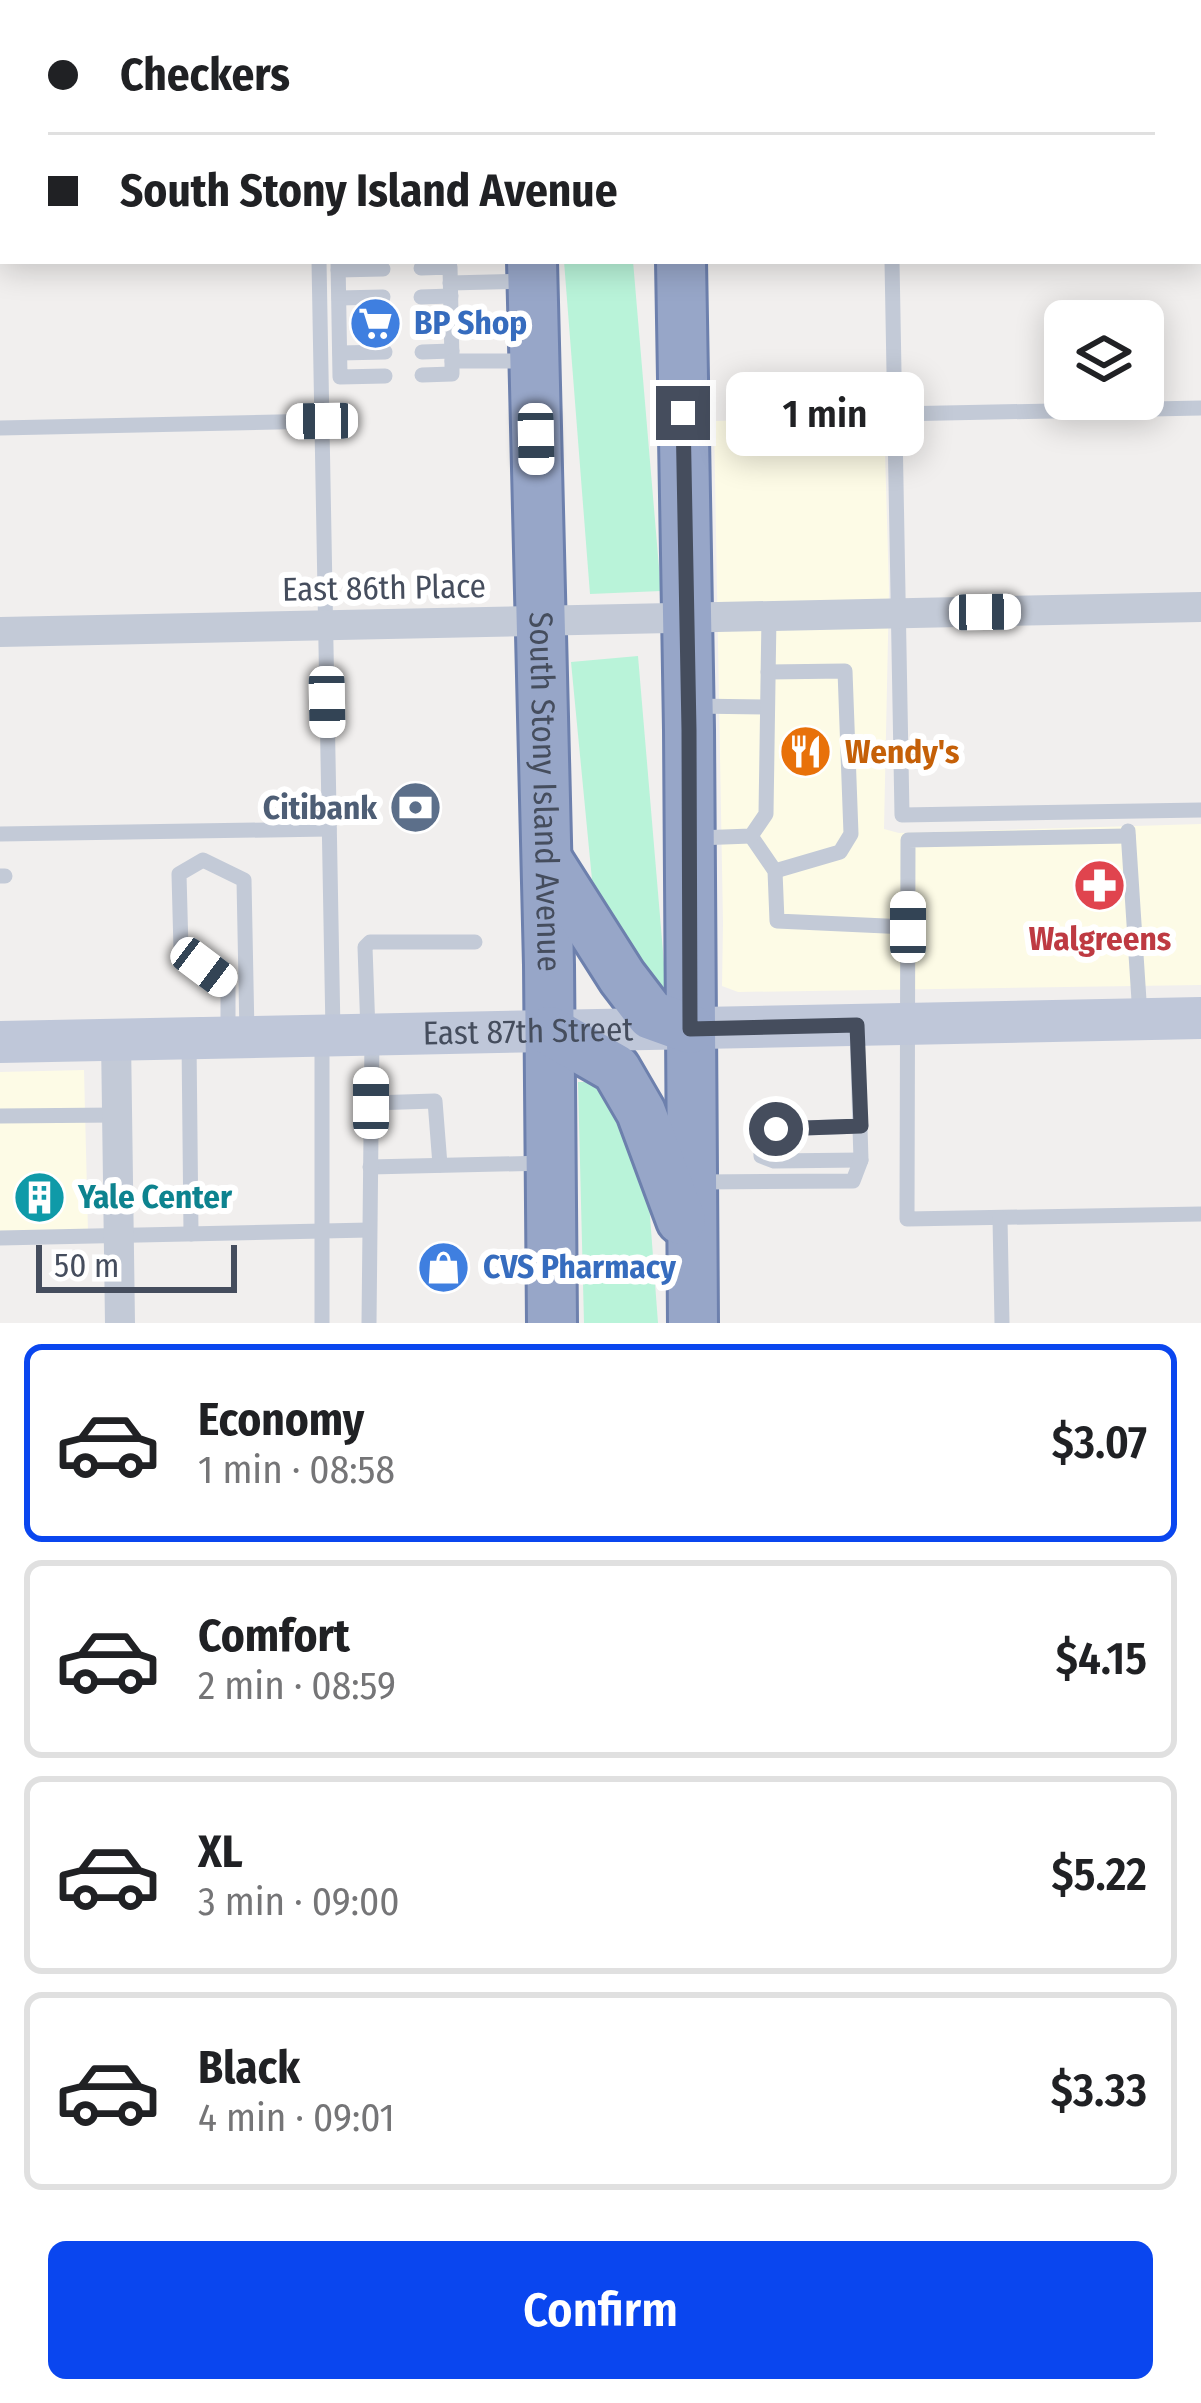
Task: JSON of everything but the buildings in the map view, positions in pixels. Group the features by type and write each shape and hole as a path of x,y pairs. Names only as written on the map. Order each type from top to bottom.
{"highway":[{"path":"681,264 693,1323"},
{"name":"South Stony Island Avenue","path":"533,271 552,1323"},
{"path":"547,859 651,1015 690,1029"},
{"path":"550,1031 616,1069 641,1112 692,1248"}],"main road":[{"name":"East 87th Street","path":"0,1042 1201,1018"}],"street":[{"name":"East 86th Place","path":"0,632 1201,607"},
{"path":"116,1039 120,1323"}],"lane":[{"path":"319,264 329,829 349,1035 371,1103 369,1323"},
{"path":"892,264 902,815 1201,810"},
{"path":"383,269 338,265 340,376 385,376"},
{"path":"422,268 450,277 533,271"},
{"path":"422,297 450,277"},
{"path":"422,375 452,374 450,277"},
{"path":"339,298 383,297"},
{"path":"340,352 385,352"},
{"path":"422,352 535,362"},
{"path":"895,414 1201,408"},
{"path":"0,428 322,421"},
{"path":"751,836 766,814 769,616"},
{"path":"768,672 845,671 851,834 840,852 775,871"},
{"path":"688,706 767,707"},
{"path":"1125,812 1140,1019"},
{"path":"0,834 329,829"},
{"path":"751,836 775,871 776,921 908,927"},
{"path":"689,839 751,836"},
{"path":"1128,836 908,840 907,1219 1201,1214"},
{"path":"191,1234 221,1038 244,880 203,860 179,874 181,950 228,985 221,1038"},
{"path":"322,1323 320,1232 364,947 370,942 476,942"},
{"path":"691,1182 853,1181 861,1160 857,1025"},
{"path":"371,1103 435,1101 440,1166"},
{"path":"0,1116 117,1114"},
{"path":"861,1126 776,1129 760,1144 761,1156 774,1161 861,1160"},
{"path":"370,1167 551,1163"},
{"path":"1000,1218 1002,1323"},
{"path":"0,1238 369,1231"}],"shaded area":[{"path":"884,417 889,590 884,829 899,833 1201,824 1201,985 738,992 722,986 714,421"},
{"name":"Yale Center","path":"84,1070 88,1232 0,1233 0,1072"}],"green space":[{"path":"564,264 633,264 661,591 590,594"},
{"path":"638,656 667,999 644,993 593,890 571,662"},
{"path":"578,1082 607,1082 647,1176 658,1323 584,1323"}],"place":[{"name":"BP Shop","path":"375,323"},
{"name":"Wendy's","path":"806,752"},
{"name":"Citibank","path":"416,808"},
{"name":"Walgreens","path":"1100,885"},
{"name":"Yale Center","path":"39,1197"},
{"name":"CVS Pharmacy","path":"444,1267"}],"route":[{"path":"683,413 690,1029 857,1025 861,1126 776,1129"}]}
